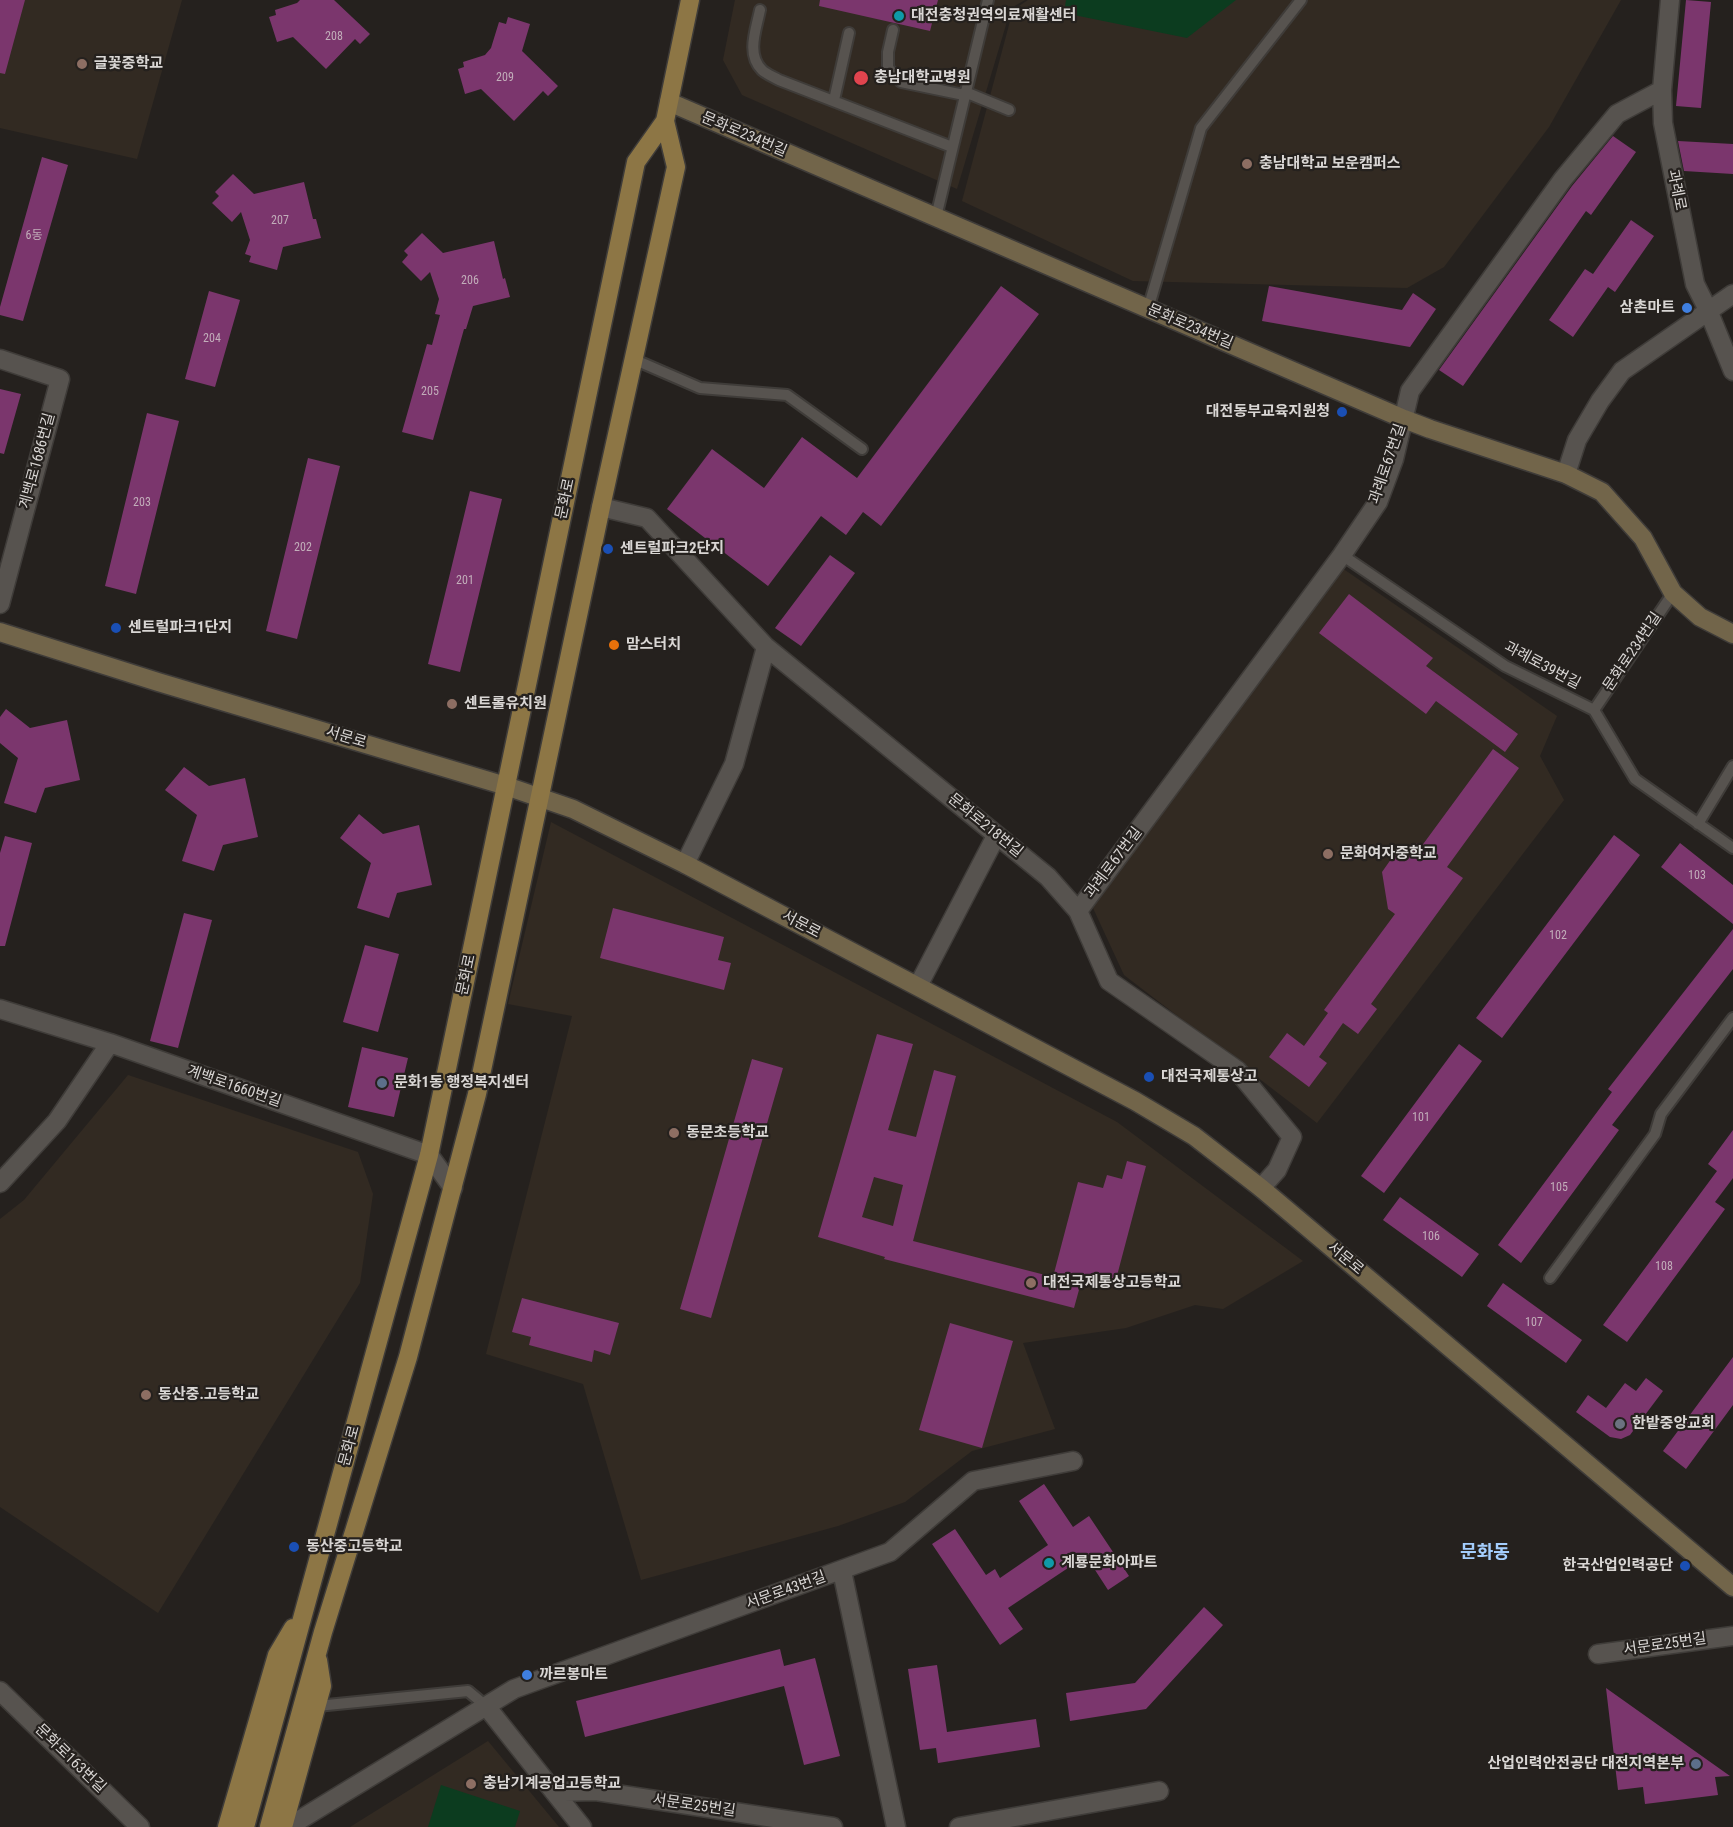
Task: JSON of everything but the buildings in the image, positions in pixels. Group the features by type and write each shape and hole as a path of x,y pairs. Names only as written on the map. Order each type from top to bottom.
{"main road":[{"name":"문화로","path":"245,1827 429,1155 636,162 665,121 690,0"},
{"name":"문화로234번길","path":"669,102 1404,419 1566,474 1602,492 1643,538 1673,593 1700,617 1733,634"},
{"name":"문화로","path":"308,1709 322,1686 317,1653 408,1357 477,1094 600,507 676,167 665,121"},
{"name":"서문로","path":"0,632 158,682 506,786 573,809 685,864 1135,1101 1194,1136 1261,1188 1733,1587"},
{"path":"227,1827 277,1654 306,1605"},
{"path":"269,1827 308,1709"},
{"path":"284,1827 308,1709"}],"street":[{"name":"과례로","path":"1670,0 1662,90 1663,123 1695,284 1733,371"},
{"name":"과례로67번길","path":"1078,911 1342,555 1378,502 1394,459 1410,391 1563,179 1617,114 1662,90"},
{"path":"1566,474 1577,440 1600,401 1622,371 1733,294"},
{"name":"계백로1686번길","path":"0,359 60,379 0,604"},
{"name":"문화로218번길","path":"600,507 647,518 766,647 1048,878 1078,911 1109,981 1237,1070 1292,1137 1277,1170 1261,1188"},
{"path":"685,864 734,764 766,647"},
{"path":"918,986 996,836"},
{"name":"계백로1660번길","path":"0,1009 110,1043 429,1155"},
{"path":"0,1183 57,1121 110,1043"},
{"path":"429,1155 453,1188"},
{"name":"서문로43번길","path":"288,1827 514,1689 890,1552 973,1481 1072,1461"},
{"path":"842,1571 896,1827"},
{"name":"서문로25번길","path":"1598,1654 1733,1636"},
{"name":"문화로163번길","path":"0,1691 140,1827"},
{"path":"486,1706 582,1827"},
{"name":"서문로25번길","path":"554,1792 596,1791 833,1827"},
{"path":"959,1827 1159,1791"}],"lane":[{"path":"936,217 988,0"},
{"path":"1148,309 1201,128 1300,0"},
{"path":"760,10 753,41 754,58 763,71 779,80 952,147"},
{"path":"893,30 888,52 888,68 901,81 964,94 1009,111"},
{"path":"834,100 849,33"},
{"path":"633,359 700,388 787,395 862,449"},
{"name":"과례로39번길","path":"1342,555 1505,666 1594,710"},
{"name":"문화로234번길","path":"1594,710 1673,593"},
{"path":"1594,710 1635,779 1733,848"},
{"path":"1698,824 1733,766"},
{"path":"1550,1278 1655,1134 1661,1114 1733,1018"},
{"path":"308,1709 468,1691 486,1706"}],"shaded area":[{"name":"글꽃중학교","path":"0,0 182,0 137,159 0,128"},
{"name":"충남대학교병원","path":"735,0 1025,0 1011,8 957,189 742,95 723,60"},
{"name":"충남대학교 보운캠퍼스","path":"1028,0 1621,0 1549,127 1444,267 1407,288 1133,281 962,201 1013,10"},
{"name":"문화여자중학교","path":"1342,568 1557,716 1540,756 1564,800 1317,1123 1124,975 1093,908"},
{"path":"551,822 1117,1122 1303,1261 1223,1309 1195,1305 1126,1328 1023,1343 1055,1429 972,1451 905,1502 838,1526 641,1580 583,1384 486,1354 572,1016 508,1004"},
{"name":"동산중.고등학교","path":"128,1075 358,1152 373,1194 360,1283 158,1613 0,1507 0,1219 24,1200"},
{"name":"충남기계공업고등학교","path":"488,1741 559,1827 350,1827"}],"green space":[{"path":"1066,0 1236,0 1187,38 1064,13"},
{"path":"441,1785 520,1811 515,1827 428,1827"}],"place":[{"name":"대전충청권역의료재활센터","path":"899,16"},
{"name":"글꽃중학교","path":"82,64"},
{"name":"충남대학교병원","path":"861,78"},
{"name":"충남대학교 보운캠퍼스","path":"1247,164"},
{"name":"삼촌마트","path":"1687,308"},
{"name":"대전동부교육지원청","path":"1342,412"},
{"name":"센트럴파크2단지","path":"608,549"},
{"name":"센트럴파크1단지","path":"116,628"},
{"name":"맘스터치","path":"614,645"},
{"name":"센트롤유치원","path":"452,704"},
{"name":"문화여자중학교","path":"1328,854"},
{"name":"대전국제통상고","path":"1149,1077"},
{"name":"문화1동 행정복지센터","path":"382,1083"},
{"name":"동문초등학교","path":"674,1133"},
{"name":"대전국제통상고등학교","path":"1031,1283"},
{"name":"동산중.고등학교","path":"146,1395"},
{"name":"한밭중앙교회","path":"1620,1424"},
{"name":"동산중고등학교","path":"294,1547"},
{"name":"계룡문화아파트","path":"1049,1563"},
{"name":"한국산업인력공단","path":"1685,1566"},
{"name":"까르봉마트","path":"527,1675"},
{"name":"산업인력안전공단 대전지역본부","path":"1696,1764"},
{"name":"충남기계공업고등학교","path":"471,1784"}],"district":[{"name":"문화동","path":"1485,1553"}]}
